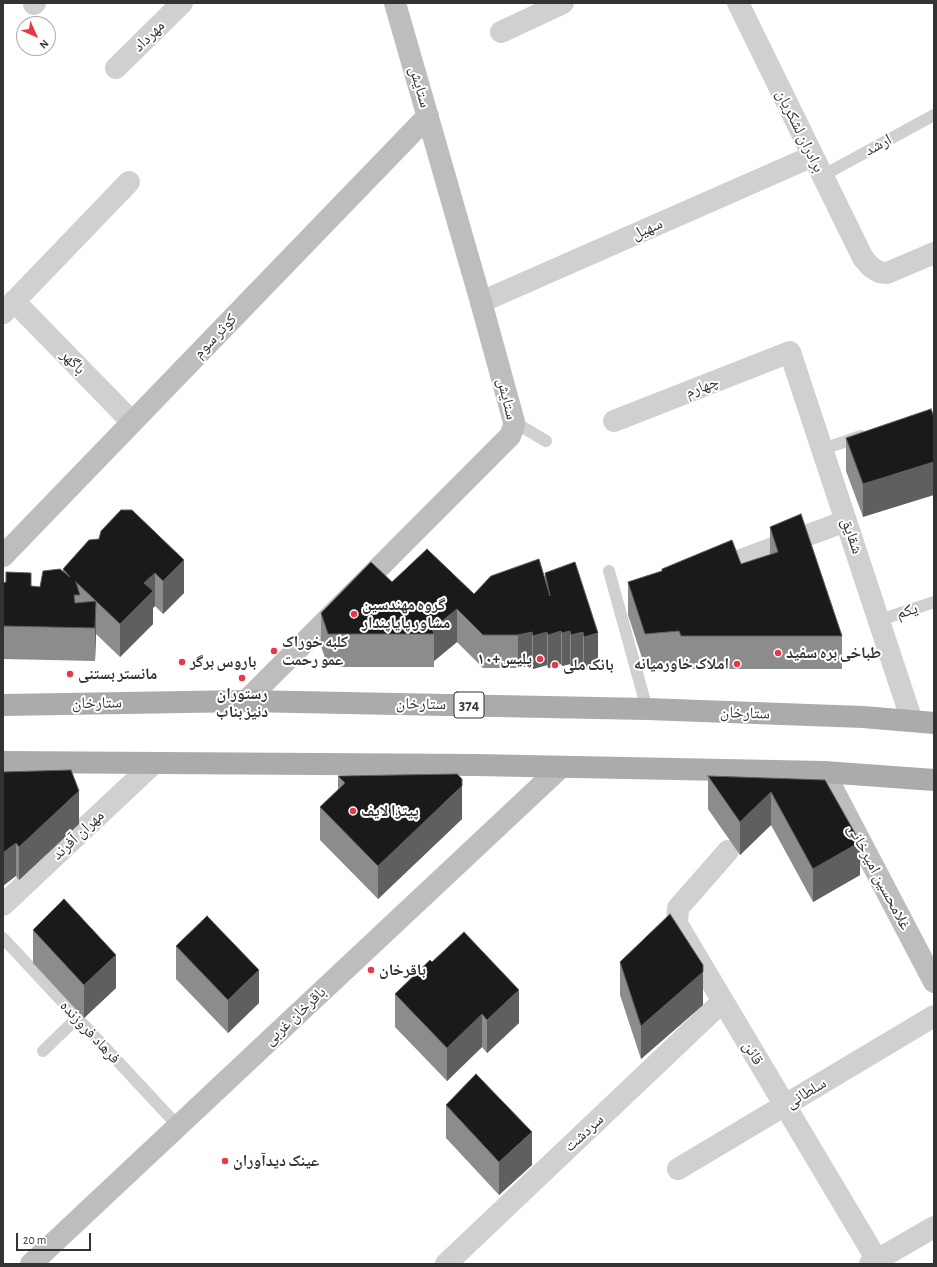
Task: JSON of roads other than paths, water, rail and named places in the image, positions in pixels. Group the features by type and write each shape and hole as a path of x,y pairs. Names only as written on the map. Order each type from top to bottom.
{"main road":[{"name":"ستارخان","path":"3,705 246,701 646,710 863,717 934,723"},
{"path":"3,762 476,765 560,768 824,772 934,780"}],"street":[{"name":"مهرداد","path":"116,68 182,3"},
{"name":"ستایش","path":"246,701 510,436 514,422 395,3"},
{"path":"501,32 563,3"},
{"name":"برادران لشکریان","path":"738,3 863,258 871,267 879,272 887,273 934,254"},
{"name":"کوثر سوم","path":"3,556 428,116"},
{"name":"سهیل","path":"481,302 813,156"},
{"name":"باگهر","path":"129,182 9,307 132,422"},
{"name":"چهارم","path":"614,421 790,352"},
{"name":"شقایق","path":"790,352 880,620 912,721"},
{"path":"692,578 846,521"},
{"name":"مهران آفرند","path":"3,905 153,764"},
{"name":"باقرخان غربی","path":"31,1264 560,768"},
{"name":"غلامحسین امیرخانی","path":"824,772 934,982"},
{"name":"قائن","path":"728,851 678,908 676,916 677,924 784,1106 873,1262"},
{"name":"سردشت","path":"446,1264 722,1002"},
{"name":"سلطانی","path":"678,1169 934,1016"},
{"path":"873,1262 934,1227"}],"lane":[{"name":"ارشد","path":"822,176 934,115"},
{"path":"514,422 546,441"},
{"path":"822,450 875,432"},
{"path":"609,570 646,710"},
{"name":"یکم","path":"880,620 934,602"},
{"name":"فرهاد فروزنده","path":"3,938 178,1126"},
{"path":"43,1051 77,1018"}],"place":[{"name":"گروه مهندسین مشاور پایاپندار","path":"354,614"},
{"name":"کلبه خوراک عمو رحمت","path":"274,651"},
{"name":"طباخی بره سفید","path":"778,653"},
{"name":"پلیس+۱۰","path":"540,659"},
{"name":"باروس برگر","path":"182,662"},
{"name":"املاک خاورمیانه","path":"737,664"},
{"name":"بانک ملی","path":"555,665"},
{"name":"مانستر بستنی","path":"70,674"},
{"name":"رستوران دنیز بناب","path":"242,678"},
{"name":"پیتزا لایف","path":"353,811"},
{"name":"باقرخان","path":"371,970"},
{"name":"عینک دیدآوران","path":"225,1161"}]}
